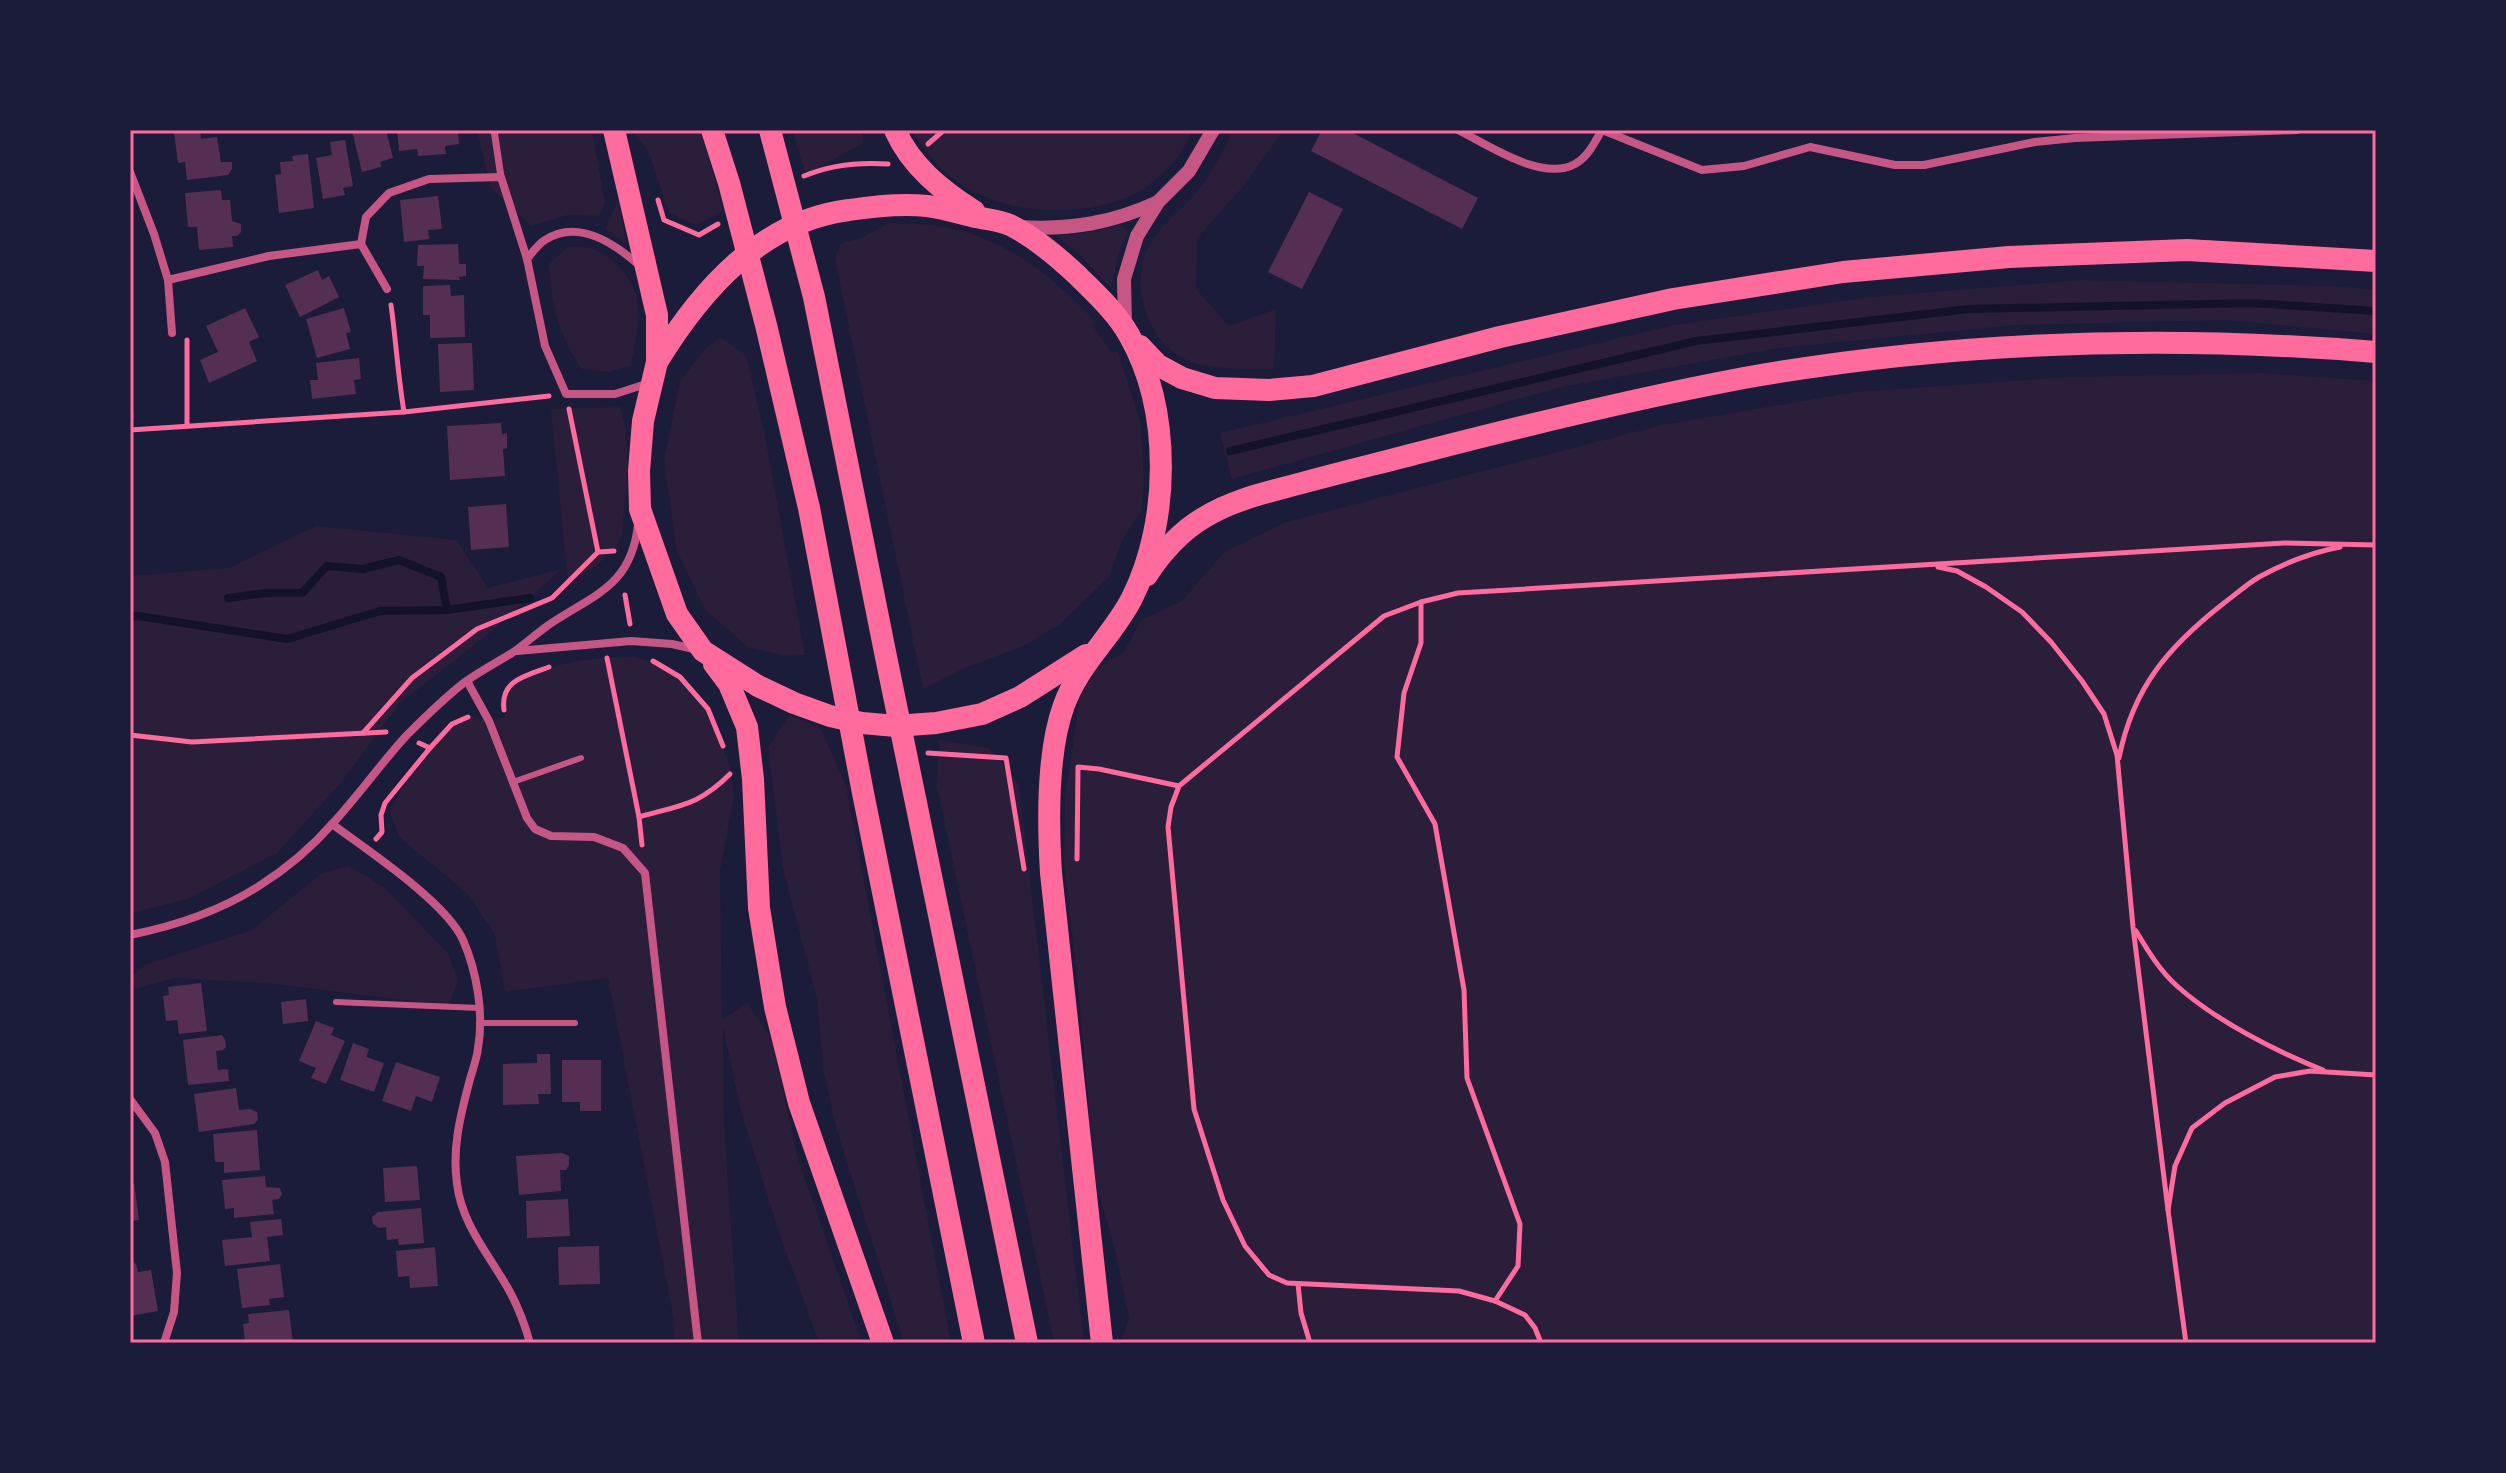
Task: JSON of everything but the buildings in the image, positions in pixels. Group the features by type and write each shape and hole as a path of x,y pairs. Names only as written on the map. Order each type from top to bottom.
{"highway":[{"path":"614,130 657,315 654,372 643,421 640,509 677,614 729,684 747,727 753,779 759,908 775,1007 799,1103 883,1343"},
{"path":"712,130 766,325 809,508 835,652 974,1343"},
{"path":"895,130 914,163 956,200 1004,224 1070,268 1158,365 1182,378 1215,388 1269,390 1313,386 1500,337 1659,302 1843,272 1993,258 2187,250 2376,261"},
{"path":"774,140 814,297 1027,1343"},
{"path":"654,372 676,331 733,264 767,240 802,222 842,211 887,205 928,206 1004,224"},
{"path":"1128,333 1154,403 1160,435 1161,468 1153,536 1132,597"},
{"path":"1102,1343 1051,873 1049,802 1054,753 1063,708 1078,673 1156,562 1203,518 1231,504 1342,472 1638,399 1747,378 1866,361 2019,347 2236,344 2376,352"},
{"path":"706,653 758,686 794,703 830,716 896,726 936,723 982,714 1020,697 1099,644"}],"street":[{"path":"494,130 501,177 527,259 545,346 566,394 615,394 636,389 654,372"},
{"path":"1128,333 1124,279 1137,236 1158,202 1189,171 1213,130"},
{"path":"1458,130 1534,167 1555,169 1573,165 1588,154 1602,130 1702,170 1714,171 1744,166 1810,147 1895,165 1924,165 2035,142 2075,138 2297,130"},
{"path":"2032,130 2035,142"},
{"path":"130,172 168,280 172,333"},
{"path":"387,289 361,244 366,217 389,193 429,179 501,177"},
{"path":"1004,224 1049,229 1092,225 1129,216 1158,202"},
{"path":"527,259 546,239 567,233 592,234 616,246 649,274"},
{"path":"168,280 269,256 361,244"},
{"path":"130,935 168,928 215,909 258,886 296,859 332,824 405,738 441,701 514,652 552,622 591,600 621,576 636,539 640,509"},
{"path":"514,652 631,641 672,644 706,653"},
{"path":"467,681 489,721 527,818 535,829 551,836 594,837 623,848 645,873 698,1343"},
{"path":"332,824 437,906 462,938 474,974 479,1008 479,1047 459,1120 455,1155 457,1187 468,1224 509,1290 523,1318 530,1343"},
{"path":"130,1099 155,1133 165,1162 177,1273 174,1312 164,1343"}],"lane":[{"path":"513,782 581,758"},
{"path":"336,1002 479,1008"},
{"path":"479,1023 575,1023"}],"path":[{"path":"935,140 944,130"},
{"path":"387,289 404,412"},
{"path":"172,333 187,334 187,426"},
{"path":"130,430 404,412 566,394 598,552"},
{"path":"1541,1343 1525,1315 1495,1301 1459,1291 1287,1283 1269,1275 1245,1246 1223,1200 1194,1109 1168,827 1179,786 1384,616 1458,593 2284,543 2376,545"},
{"path":"2118,766 2125,735 2144,687 2165,656 2190,629 2258,578 2325,550 2353,545"},
{"path":"363,733 412,678 477,629 552,598 598,552 615,551 629,614 633,657"},
{"path":"1929,565 1957,571 2022,612 2051,642 2104,714 2117,755 2133,927 2186,1343"},
{"path":"1421,602 1421,643 1404,693 1397,757 1435,824 1464,990 1467,1078 1520,1224 1518,1266 1495,1301"},
{"path":"645,873 639,817 607,658 633,657 660,664 680,677 713,716"},
{"path":"367,850 382,832 381,815 385,803 452,724 472,716 489,721 506,717 503,698 507,687 559,664"},
{"path":"130,735 192,742 270,740 384,731 430,748"},
{"path":"1077,872 1078,767 1179,786"},
{"path":"639,817 688,804 713,791 731,772"},
{"path":"2133,927 2154,960 2176,986 2279,1053 2329,1072"},
{"path":"2168,1210 2175,1166 2192,1128 2225,1103 2275,1077 2310,1071 2376,1075"},
{"path":"1298,1284 1301,1313 1310,1343"}],"shaded area":[{"path":"477,130 592,130 605,203 599,216 568,215 531,226 491,188"},
{"path":"631,130 702,130 723,211 696,225 669,213 649,152"},
{"path":"792,130 863,130 863,143 806,175"},
{"path":"910,130 1193,130 1175,161 1142,190 1097,206 1054,210 1010,205 961,185"},
{"path":"1233,130 1284,130 1241,189 1197,238 1196,289 1229,326 1276,309 1274,369 1213,367 1179,356 1155,332 1142,300 1142,266 1147,250 1206,179"},
{"path":"618,201 627,244 605,229"},
{"path":"889,223 933,225 963,231 1005,248 1043,273 1095,321 1093,326 1111,352 1118,352 1140,421 1144,481 1141,511 1123,538 1109,577 1060,624 1024,646 965,668 923,689 835,259 841,243 861,238"},
{"path":"1120,224 1128,231 1120,249 1111,288 1057,236 1097,231"},
{"path":"568,247 587,247 600,252 613,261 630,281 638,312 631,365 609,372 582,369 567,345 554,306 549,264"},
{"path":"2080,280 2333,286 2376,290 2376,334 2225,320 2017,325 1779,348 1561,387 1232,479 1220,433 1674,325 1870,297"},
{"path":"720,337 746,355 764,431 805,655 788,656 749,648 705,610 677,551 664,461 680,381 705,349"},
{"path":"2261,373 2376,381 2376,1343 1121,1343 1129,1318 1114,1245 1096,1184 1064,864 1065,797 1080,698 1097,668 1124,652 1141,620 1182,601 1224,552 1286,522 1662,425 1855,392 2068,377"},
{"path":"620,407 628,463 622,536 605,558 568,582 551,409"},
{"path":"316,526 456,540 488,588 562,569 487,635 400,703 340,784 277,853 188,899 130,913 130,576 229,568"},
{"path":"633,657 660,664 680,677 713,716 731,772 734,796 720,871 722,1020 747,1003 771,1037 798,1159 862,1343 819,1343 741,1112 723,1027 724,1125 739,1343 675,1343 674,1320 608,978 505,992 495,935 468,894 399,837 390,811 403,786 452,724 472,716 489,721 505,717 503,706 507,687 568,663"},
{"path":"790,715 821,729 846,786 951,1343 904,1343 836,1127 823,1069 818,1003 783,868 768,747"},
{"path":"939,740 989,748 1019,785 1084,1343 1054,1343 937,787"},
{"path":"349,866 384,887 448,953 458,981 448,1007 276,984 175,978 130,990 130,978 145,965 252,930 322,873"}],"waterway":[{"path":"1230,451 1696,341 1969,309 2252,303 2376,311"},
{"path":"228,598 266,593 302,593 327,566 363,569 399,560 441,577 447,610"},
{"path":"130,617 287,639 380,611 447,610 530,598"}]}
